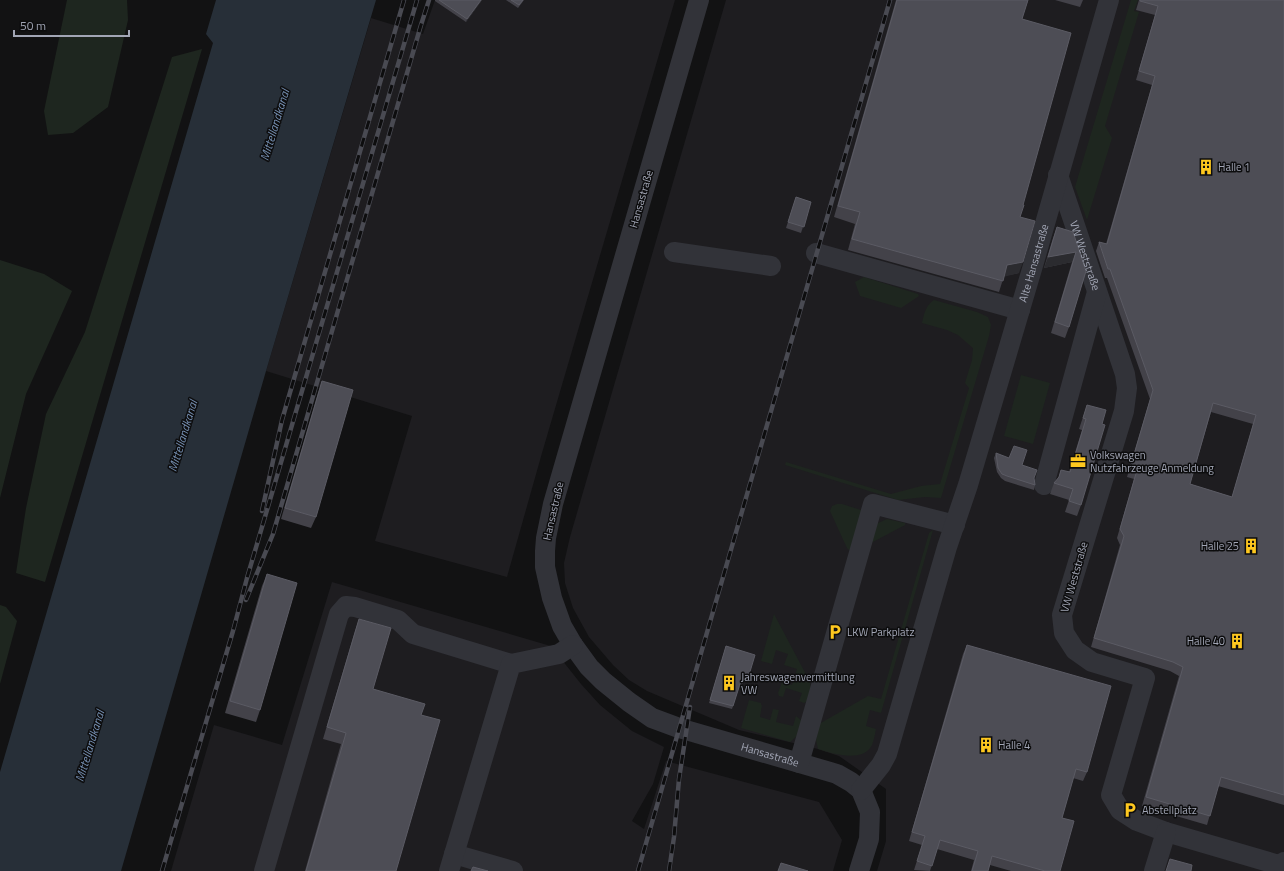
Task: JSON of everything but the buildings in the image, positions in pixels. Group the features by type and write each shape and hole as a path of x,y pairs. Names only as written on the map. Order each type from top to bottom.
{"street":[{"name":"Hansastraße","path":"699,0 553,504 545,551 545,567 552,598 562,626 573,645 603,681 629,702 652,718 679,728 837,774 861,790"},
{"name":"Alte Hansastraße","path":"861,790 881,765 887,754 1020,310 1109,0"},
{"name":"VW Weststraße","path":"1058,175 1125,374 1127,388 1126,402 1062,615 1064,634 1075,650 1092,662 1145,678 1111,795 1120,810 1137,821 1166,832 1279,865 1284,862"},
{"path":"674,252 771,266"},
{"path":"816,253 1020,310"},
{"path":"1044,485 1097,292"},
{"path":"799,763 873,504 955,525"},
{"path":"264,871 339,614 346,606 355,607 398,620 413,634 511,664 559,654 573,645"},
{"path":"511,664 452,863 513,871"},
{"path":"859,871 869,839 870,812 861,790"},
{"path":"1154,871 1166,832"}],"shaded area":[{"path":"67,0 127,0 128,20 108,107 73,133 48,135 44,111"},
{"path":"435,0 675,0 507,577 375,541 412,416 266,371 371,18 423,34"},
{"path":"726,0 1284,0 1284,871 877,871 886,841 886,789 839,756 818,749 739,730 647,691 629,680 613,665 589,637 573,608 565,583 564,563 570,537"},
{"path":"1131,0 1138,0 1134,11 1139,12 1105,126 1112,138 1087,220 1075,187"},
{"path":"202,49 45,582 16,573 26,508 46,414 85,332 172,57"},
{"path":"0,260 44,274 72,291 26,394 0,498"},
{"path":"864,277 918,294 919,296 901,308 860,296 855,282"},
{"path":"934,300 977,312 988,317 991,325 941,498 925,497 898,500 785,465 786,462 891,494 921,486 940,484 969,388 965,383 972,360 973,348 958,335 947,330 922,323 927,307"},
{"path":"1021,375 1050,383 1033,444 1004,436"},
{"path":"842,504 861,510 862,512 851,549 849,550 830,511 832,506"},
{"path":"887,519 905,523 905,525 871,543 876,524"},
{"path":"933,530 881,713 870,710 866,726 876,729 872,745 868,751 862,754 847,756 818,749 816,740 819,724 868,696 881,699 929,533"},
{"path":"332,582 554,647 562,660 581,684 600,705 632,731 664,747 653,784 632,821 644,829 666,761 819,802 842,840 833,871 171,871 214,725 282,745"},
{"path":"0,605 6,607 17,621 0,684"},
{"path":"774,614 810,682 811,691 808,701 804,703 799,701 802,693 786,688 783,697 779,696 778,693 782,682 792,685 797,669 784,665 788,654 776,650 772,664 761,661"},
{"path":"749,700 761,703 760,717 770,720 773,709 779,710 776,722 793,726 796,716 802,721 798,735 790,742 741,728"}],"water":[{"name":"Mittellandkanal","path":"216,0 376,0 266,371 121,871 0,871 0,772 213,43 206,34"}],"railway":[{"path":"262,511 282,420 404,0"},
{"path":"162,871 417,0"},
{"path":"246,600 273,534 429,0"},
{"path":"638,871 890,0"},
{"path":"669,871 674,837 679,779 690,707"}],"place":[{"name":"Halle 1","path":"1206,167"},
{"name":"Volkswagen Nutzfahrzeuge Anmeldung","path":"1078,461"},
{"name":"Halle 25","path":"1251,546"},
{"name":"LKW Parkplatz","path":"835,632"},
{"name":"Halle 40","path":"1237,641"},
{"name":"Jahreswagenvermittlung VW","path":"729,683"},
{"name":"Halle 4","path":"986,745"},
{"name":"Abstellplatz","path":"1130,810"}]}
